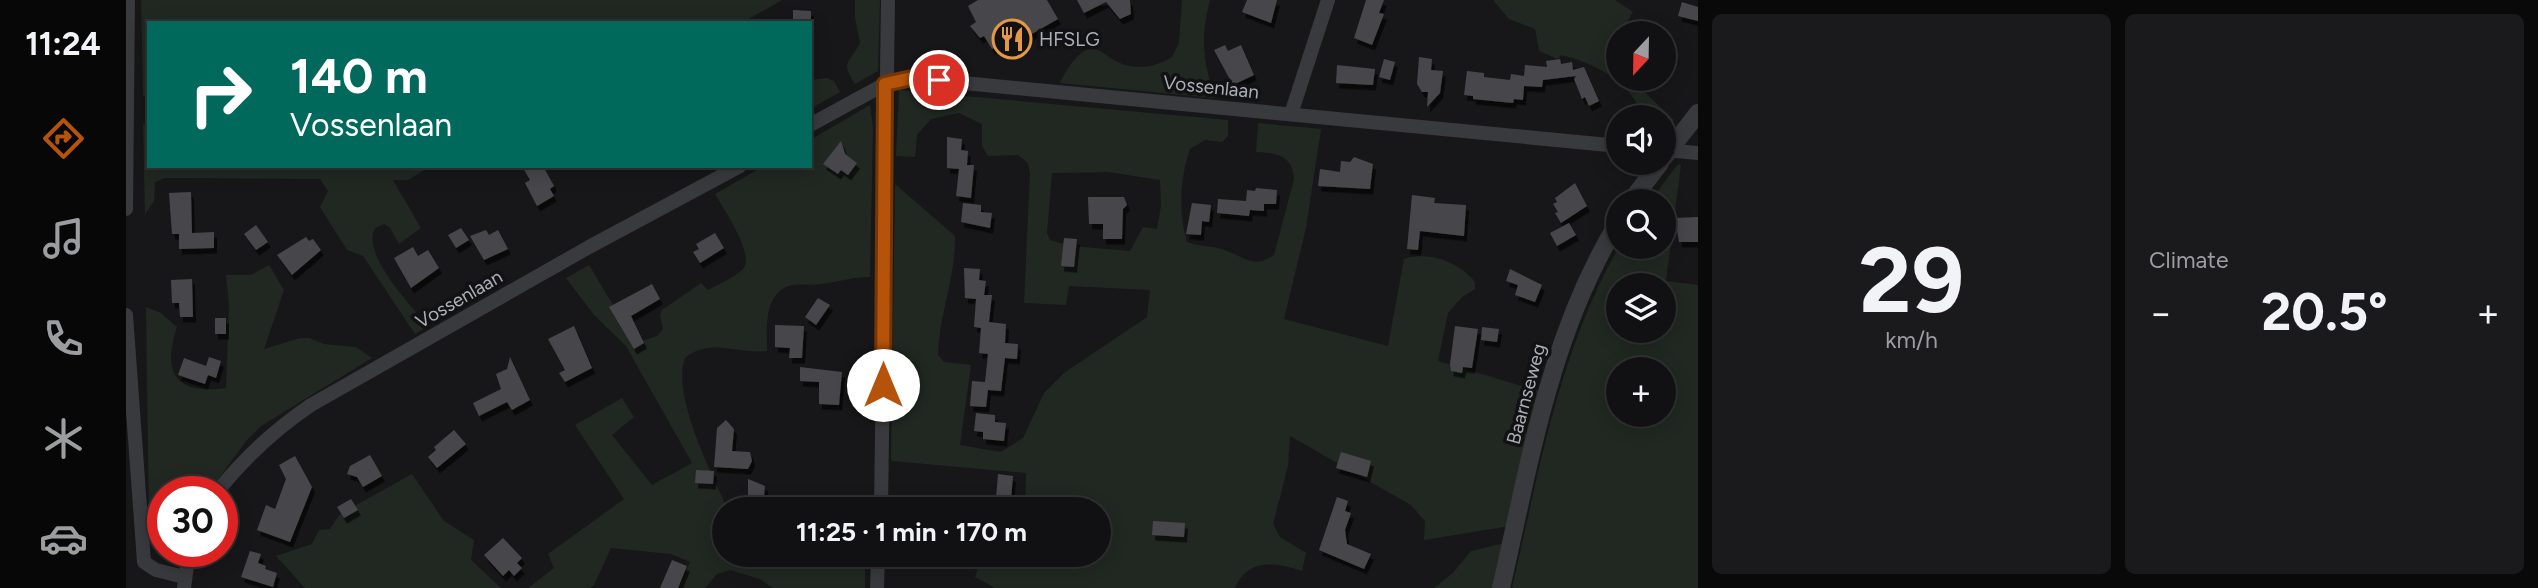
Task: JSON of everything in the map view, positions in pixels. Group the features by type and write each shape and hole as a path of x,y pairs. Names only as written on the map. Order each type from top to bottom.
{"street":[{"path":"126,209 128,0"},
{"path":"881,497 888,0"},
{"path":"1291,114 1328,0"},
{"name":"Vossenlaan","path":"812,124 885,84 912,78 1606,145"},
{"path":"1676,140 1698,113"},
{"path":"1676,154 1698,153"},
{"name":"Vossenlaan","path":"229,476 244,458 276,429 311,405 589,247 736,168"},
{"name":"Baarnseweg","path":"1501,588 1549,380 1570,317 1606,243"},
{"path":"126,315 144,562 184,582"},
{"path":"877,588 878,567"}],"shaded area":[{"path":"141,0 782,0 745,21 147,21 147,96 143,96"},
{"path":"855,0 880,0 878,71 855,84 847,66 860,43"},
{"path":"1182,0 1210,0 1204,49 1215,98 1060,83 1073,61 1088,49 1097,50 1111,59 1136,67 1151,66 1172,57 1179,43"},
{"path":"1493,0 1615,0 1633,12 1628,21 1606,21 1606,73 1587,63 1561,55 1558,59 1539,51 1535,29 1509,19"},
{"path":"827,78 834,81 840,92 812,108 812,80"},
{"path":"899,90 1228,120 1228,136 1222,142 1205,140 1190,149 1181,195 1184,231 1187,242 1222,249 1255,262 1274,255 1294,179 1287,160 1270,153 1256,152 1258,123 1321,129 1306,228 1284,319 1388,346 1404,259 1433,257 1452,264 1468,275 1475,282 1475,289 1462,297 1448,313 1438,361 1542,392 1510,526 1424,540 1425,521 1411,505 1290,436 1288,466 1273,524 1280,537 1306,553 1302,571 1264,564 1247,571 1235,588 995,588 975,577 978,567 1111,567 1111,497 1025,497 1026,473 891,461 895,184 955,236 953,266 938,355 944,362 971,365 960,445 1001,452 1023,438 1044,393 1064,373 1147,317 1150,290 1069,286 1066,305 1024,303 1030,174 1028,163 1018,155 988,156 982,146 982,124 959,113 931,119 917,135 915,157 896,156","holes":["1108,172 1160,180 1161,206 1157,229 1143,227 1130,251 1071,246 1050,240 1047,233 1052,173"]},
{"path":"1627,91 1644,91 1658,105 1637,105"},
{"path":"870,105 873,127 870,277 818,285 796,284 783,289 776,294 769,311 767,351 714,348 695,352 685,358 682,373 684,392 695,434 723,497 712,497 712,567 865,567 865,588 773,588 760,579 730,570 717,574 705,588 679,588 690,562 671,554 611,548 594,585 590,588 528,588 554,568 548,554 624,499 575,425 622,398 634,417 612,435 652,485 692,463 626,346 594,315 566,278 589,265 636,343 657,336 663,329 660,315 662,310 701,283 708,290 726,281 742,270 745,264 745,255 737,232 715,194 760,168 812,168 812,139"},
{"path":"143,124 147,125 147,168 428,168 408,180 393,180 421,228 399,244 390,228 384,224 375,228 373,239 381,265 428,326 415,334 363,256 347,250 320,207 328,191 320,179 165,178 155,182 154,201 145,214"},
{"path":"1681,165 1676,204 1676,189 1659,189 1670,175 1676,175 1676,167"},
{"path":"1613,259 1669,259 1667,273 1606,273 1606,343 1676,343 1676,282 1698,285 1698,588 1512,588 1553,413 1581,328 1598,287"},
{"path":"269,265 284,290 264,349 300,338 309,338 324,344 356,347 372,358 261,426 246,441 221,476 148,476 146,307 161,313 177,327 171,357 177,378 195,388 226,388 229,306 226,275 251,275"},
{"path":"412,474 444,521 474,540 471,560 501,588 305,588 276,556 312,544 319,530 330,529 340,514"},
{"path":"1505,543 1494,588 1434,588 1453,573 1471,551"}],"building":[{"path":"978,0 1047,0 1058,19 1016,43 1009,46 1007,41 992,49 984,36 980,38 970,26 976,22 968,6"},
{"path":"1077,0 1130,0 1131,14 1120,19 1106,2 1084,13"},
{"path":"1247,0 1277,0 1271,23 1242,12"},
{"path":"1366,0 1384,0 1379,13 1384,14 1372,45 1354,38"},
{"path":"1682,2 1698,7 1698,21 1678,16"},
{"path":"793,10 811,11 811,21 793,21"},
{"path":"1225,45 1228,51 1241,45 1254,75 1233,85 1214,50"},
{"path":"1419,57 1432,59 1431,70 1443,71 1440,93 1427,107 1428,92 1422,92 1417,84"},
{"path":"1384,59 1395,62 1390,80 1379,77"},
{"path":"1560,59 1561,64 1572,62 1573,70 1584,67 1599,101 1589,106 1585,97 1582,99 1574,79 1576,76 1543,80 1542,87 1524,86 1523,100 1514,99 1513,103 1473,99 1473,96 1464,95 1467,71 1484,73 1484,77 1510,80 1511,74 1524,76 1525,65 1547,67 1546,61"},
{"path":"1337,65 1375,69 1373,85 1336,83"},
{"path":"947,137 962,139 961,150 968,151 967,165 974,165 971,198 956,196 959,169 947,168"},
{"path":"841,141 845,154 857,163 848,175 841,170 838,174 823,164"},
{"path":"1354,157 1373,164 1370,189 1318,186 1320,169 1340,172 1341,161 1350,162"},
{"path":"523,168 544,168 554,186 550,189 554,196 537,206 525,183 530,180"},
{"path":"1575,183 1587,206 1561,223 1555,213 1558,212 1553,204 1557,202 1555,198"},
{"path":"1256,188 1277,190 1276,204 1264,204 1264,211 1250,210 1249,216 1217,213 1218,199 1246,201 1247,190 1255,191"},
{"path":"191,192 192,233 214,232 214,248 179,249 179,234 172,234 169,193"},
{"path":"1412,195 1435,198 1434,203 1466,205 1464,236 1420,231 1418,250 1407,249"},
{"path":"1088,197 1124,197 1127,205 1123,209 1122,239 1103,239 1103,224 1089,224"},
{"path":"963,203 981,205 981,212 992,213 990,228 961,222"},
{"path":"1192,203 1211,205 1209,222 1202,221 1201,235 1186,234"},
{"path":"1698,217 1698,242 1679,242 1676,218"},
{"path":"1569,223 1576,235 1557,246 1550,233"},
{"path":"256,225 268,242 256,250 244,234"},
{"path":"461,228 469,240 456,248 448,235"},
{"path":"486,230 489,235 498,230 508,249 484,260 470,236"},
{"path":"715,233 724,248 700,263 693,252 699,249 696,244"},
{"path":"306,237 309,241 313,239 321,250 292,275 277,255"},
{"path":"1064,238 1077,239 1074,267 1061,266"},
{"path":"413,247 418,256 428,250 439,268 411,288 394,258"},
{"path":"964,268 980,269 979,280 986,281 984,295 992,295 989,322 1006,324 1005,343 1018,344 1017,359 1005,358 1001,391 988,390 986,407 970,406 972,381 985,382 988,354 979,353 981,328 974,327 976,299 965,298"},
{"path":"1510,269 1542,285 1535,302 1515,295 1518,285 1506,281"},
{"path":"192,279 193,317 180,317 179,303 172,303 171,280"},
{"path":"652,284 660,299 631,316 644,343 634,349 609,307"},
{"path":"818,298 830,305 816,325 805,317"},
{"path":"215,318 226,318 226,334 215,334"},
{"path":"775,325 804,326 802,358 789,358 790,348 775,347"},
{"path":"574,326 592,368 565,382 559,373 565,370 548,339"},
{"path":"1455,326 1478,329 1472,368 1463,367 1462,373 1451,371"},
{"path":"1482,327 1499,329 1497,342 1481,340"},
{"path":"209,357 221,361 216,378 208,375 205,384 178,375 184,358 206,366"},
{"path":"510,357 530,400 512,410 507,402 479,416 473,403 501,389 496,374 507,369"},
{"path":"800,367 842,372 839,405 819,404 819,382 800,381"},
{"path":"976,413 995,415 995,422 1006,423 1004,441 983,439 983,432 974,431"},
{"path":"726,420 734,429 732,451 750,452 752,461 748,469 714,467 717,428"},
{"path":"454,430 466,444 437,468 428,457 436,450 434,447"},
{"path":"1341,452 1371,461 1367,477 1336,468"},
{"path":"370,455 382,476 363,487 357,477 347,474 350,466"},
{"path":"295,456 312,487 290,542 257,530 266,505 275,509 286,479 279,465"},
{"path":"696,470 714,471 713,484 695,483"},
{"path":"998,474 1013,476 1011,497 996,497"},
{"path":"748,479 765,486 764,496 748,496"},
{"path":"1337,497 1348,501 1345,511 1351,513 1345,530 1347,544 1371,554 1364,569 1319,550"},
{"path":"351,499 358,510 344,518 337,507"},
{"path":"1153,521 1185,523 1184,537 1152,535"},
{"path":"503,538 522,558 517,563 522,568 514,576 509,570 503,576 484,555"},
{"path":"250,551 261,554 258,563 277,573 273,587 241,577"},
{"path":"672,560 687,566 678,588 660,588"}],"place":[{"name":"HFSLG","path":"1012,39"}],"route":[{"path":"883,385 885,84 912,78 939,80"}]}
